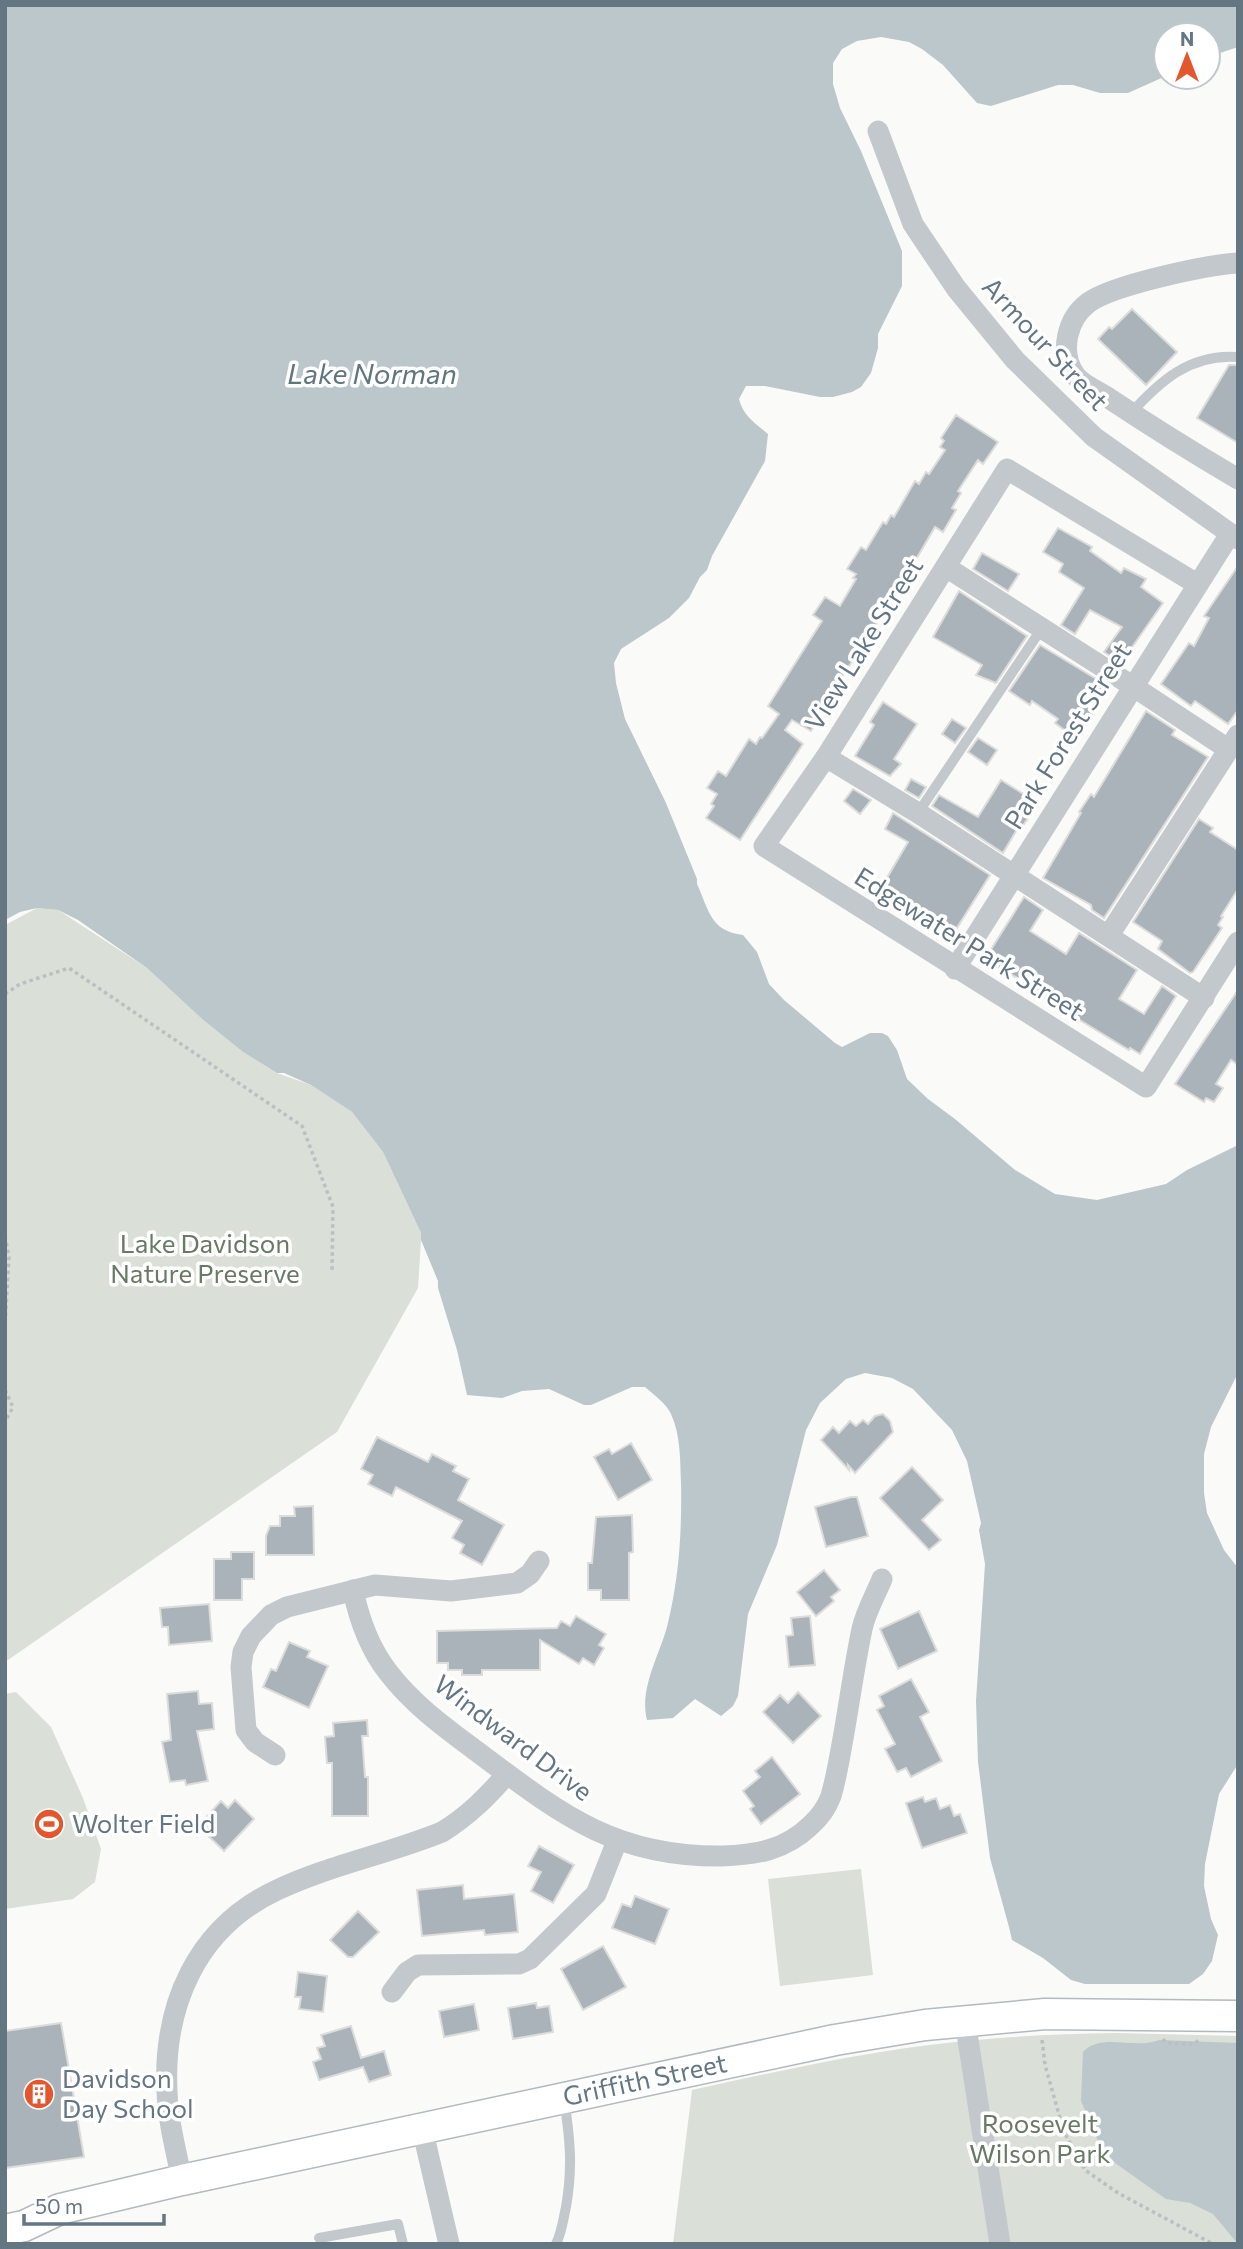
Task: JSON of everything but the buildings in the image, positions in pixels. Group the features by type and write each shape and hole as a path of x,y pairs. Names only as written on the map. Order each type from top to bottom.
{"main road":[{"name":"Griffith Street","path":"5,2231 24,2226 60,2209 181,2180 800,2047 882,2032 1045,2014 1238,2016"},
{"name":"Griffith Street","path":"5,2210 60,2209"}],"street":[{"name":"Armour Street","path":"878,131 913,224 956,288 1015,360 1094,437 1234,537"},
{"path":"1238,263 1145,281 1107,292 1087,304 1072,321 1066,341 1067,358 1076,376 1238,479"},
{"name":"View Lake Street","path":"764,846 826,757 1007,469 1196,584"},
{"name":"Park Forest Street","path":"955,969 1196,584 1234,537"},
{"path":"946,567 1134,687 1233,742 1109,935"},
{"path":"826,757 1014,874 1204,998 1238,942"},
{"name":"Edgewater Park Street","path":"764,846 955,969 1146,1087 1204,998"},
{"path":"275,1755 255,1742 246,1730 241,1667 243,1652 251,1636 271,1615 287,1607 389,1584 451,1591 517,1583 530,1574 539,1561"},
{"name":"Windward Drive","path":"353,1590 361,1620 376,1653 402,1689 436,1720 507,1774 586,1827 617,1841 643,1849 689,1856 742,1856 764,1853 794,1840 811,1825 825,1807 831,1795 863,1627 882,1580"},
{"path":"181,2180 167,2095 166,2060 171,2025 180,1996 192,1967 209,1941 243,1912 275,1891 442,1832 483,1802 507,1774"},
{"path":"392,1992 407,1972 418,1965 519,1964 530,1959 596,1894 617,1841"},
{"path":"965,2021 1000,2244"},
{"path":"422,2128 449,2244"}],"lane":[{"path":"1131,413 1154,387 1179,369 1220,356 1238,357"},
{"path":"918,813 1042,628"},
{"path":"556,2244 561,2235 571,2179 571,2139 564,2098"},
{"path":"319,2238 398,2224 403,2244"}],"path":[{"path":"5,993 20,984 69,968 302,1126 333,1207 332,1273"},
{"path":"5,1236 9,1257 5,1325"},
{"path":"5,1390 13,1407 5,1422"},
{"path":"1159,2035 1166,2043 1194,2044 1202,2037"},
{"path":"1042,2040 1045,2065 1059,2118 1073,2152 1085,2170 1118,2193 1213,2244"}],"green space":[{"name":"Lake Davidson Nature Preserve","path":"37,908 58,910 147,968 202,1019 243,1052 277,1073 311,1085 352,1112 383,1152 421,1233 421,1240 418,1288 337,1432 5,1662 5,925"},
{"name":"Wolter Field","path":"16,1692 51,1727 83,1798 101,1849 95,1882 73,1899 5,1909 5,1694"},
{"path":"861,1869 873,1975 780,1986 768,1879"},
{"name":"Roosevelt Wilson Park","path":"1116,2033 1238,2036 1238,2244 673,2244 692,2090 899,2049 1022,2036"}],"water":[{"name":"Lake Norman","path":"5,5 1238,5 1238,47 1222,52 1222,21 1152,21 1152,82 1128,93 1100,93 1073,85 1058,85 991,106 977,103 943,65 909,42 881,37 857,41 842,49 833,63 833,84 840,108 861,151 902,251 902,286 878,334 878,348 871,373 861,387 833,397 765,386 746,386 739,399 747,415 768,434 765,461 712,556 707,570 700,577 689,598 669,618 621,649 614,663 625,719 666,803 712,918 724,929 743,935 757,952 769,984 835,1043 842,1047 870,1033 888,1036 897,1050 907,1079 928,1099 1015,1170 1055,1194 1097,1200 1166,1184 1187,1170 1238,1145 1238,1373 1211,1427 1204,1454 1204,1493 1207,1513 1224,1550 1238,1568 1238,1764 1219,1794 1205,1864 1204,1886 1211,1919 1218,1935 1212,1961 1203,1974 1189,1984 1085,1984 1071,1980 1043,1958 1012,1940 990,1858 978,1762 976,1701 985,1564 979,1530 981,1523 967,1461 952,1430 913,1389 892,1378 865,1373 846,1379 820,1403 806,1430 777,1545 748,1614 738,1696 733,1706 721,1716 695,1699 673,1718 647,1720 646,1696 671,1609 680,1537 679,1448 677,1431 666,1406 645,1387 632,1387 591,1405 584,1405 549,1389 522,1391 502,1398 467,1395 438,1281 421,1240 421,1233 383,1152 352,1112 311,1085 284,1073 277,1073 243,1052 202,1019 147,968 78,920 58,910 37,908 20,912 5,920"},
{"path":"1159,2040 1238,2043 1238,2244 1213,2214 1190,2203 1166,2199 1115,2163 1098,2141 1081,2101 1083,2052 1090,2046 1109,2042 1150,2043"}],"place":[{"name":"Wolter Field","path":"49,1824"},
{"name":"Davidson Day School","path":"39,2094"}]}
